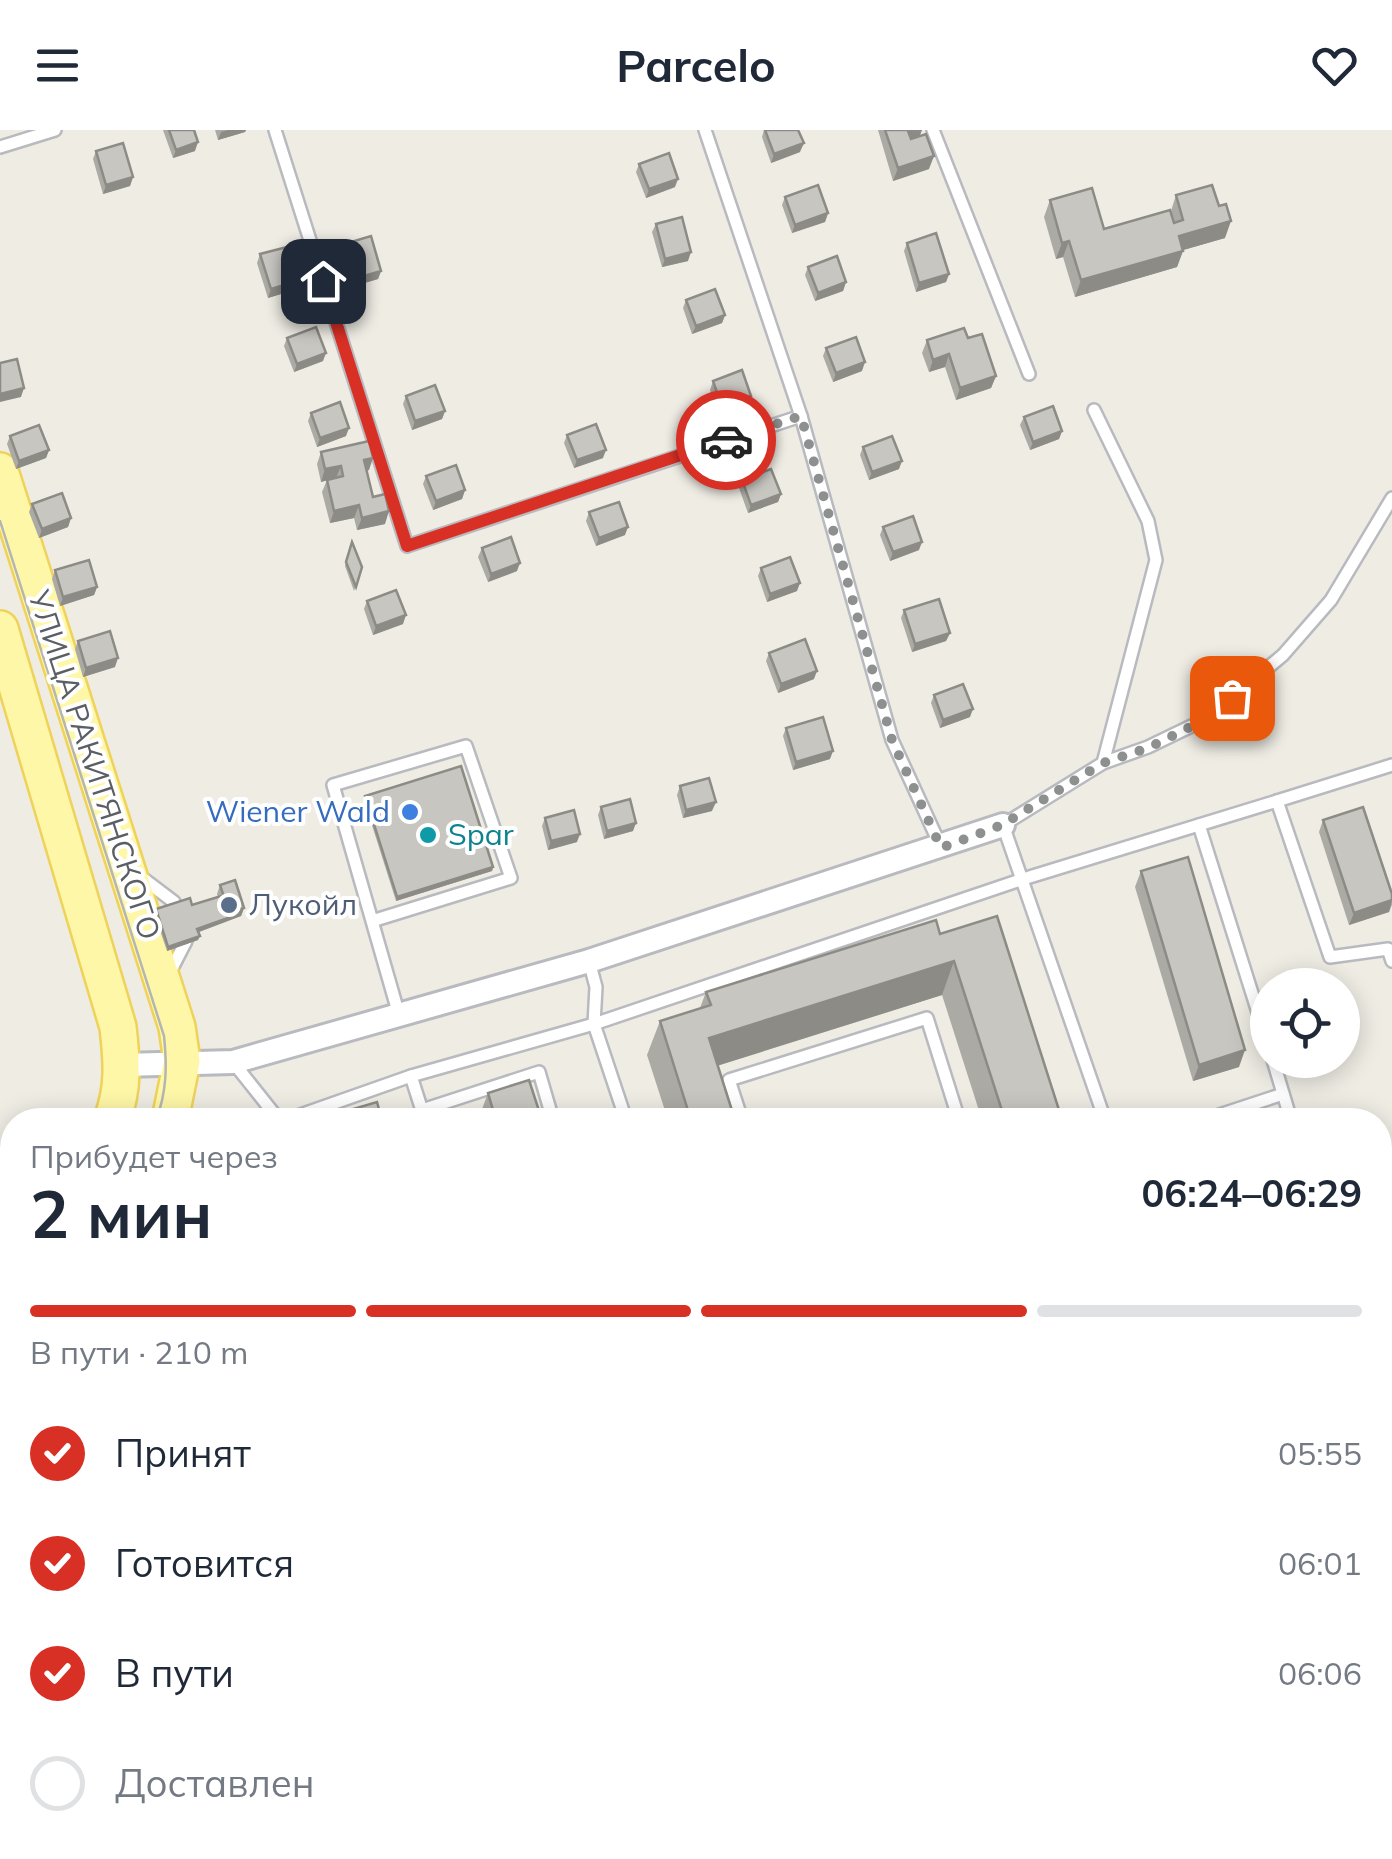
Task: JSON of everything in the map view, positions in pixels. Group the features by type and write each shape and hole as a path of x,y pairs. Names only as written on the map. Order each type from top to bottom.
{"main road":[{"name":"УЛИЦА РАКИТЯНСКОГО","path":"0,470 164,984 182,1061"},
{"name":"УЛИЦА РАКИТЯНСКОГО","path":"0,629 111,998 123,1065"},
{"path":"172,1108 182,1061"},
{"path":"116,1108 122,1093 123,1065"}],"street":[{"path":"123,1065 233,1062 590,961 1002,825"}],"lane":[{"path":"0,148 55,130"},
{"path":"276,130 407,546 801,416"},
{"path":"706,130 801,416 892,740 941,848"},
{"path":"933,130 1029,374"},
{"path":"1094,410 1148,521 1156,560 1103,763"},
{"path":"1101,1108 1002,825 1103,763 1148,748 1206,719 1283,656 1331,600 1392,498"},
{"path":"372,921 511,878 466,746 333,784 372,921 399,1015"},
{"path":"317,1108 411,1076 594,1024 1023,879 1392,765"},
{"path":"1277,801 1330,957 1388,949 1392,961"},
{"path":"1199,825 1250,987"},
{"path":"590,961 596,987 594,1024 622,1108"},
{"path":"738,1108 730,1080 927,1018 955,1108"},
{"path":"233,1062 272,1108"},
{"path":"442,1108 538,1072 548,1108"},
{"path":"411,1076 421,1108"},
{"path":"1278,1078 1287,1108"},
{"path":"1240,1108 1283,1094"}],"building":[{"path":"169,130 194,130 198,142 176,150"},
{"path":"765,130 798,130 804,143 774,154"},
{"path":"885,130 911,130 911,139 926,134 934,156 898,168"},
{"path":"123,143 133,177 106,185 96,151"},
{"path":"669,153 678,179 649,189 639,164"},
{"path":"818,185 828,213 795,225 785,197"},
{"path":"1212,185 1219,206 1226,204 1231,221 1179,236 1183,251 1081,280 1069,241 1062,243 1050,200 1092,188 1104,229 1170,210 1174,223 1183,220 1176,195"},
{"path":"682,217 691,252 665,259 656,224"},
{"path":"936,233 949,274 919,283 907,243"},
{"path":"371,236 381,271 354,279 344,244"},
{"path":"287,247 298,281 271,289 260,254"},
{"path":"837,256 846,282 818,293 808,267"},
{"path":"715,289 725,315 696,326 686,300"},
{"path":"316,327 326,353 297,364 287,338"},
{"path":"964,328 968,338 982,334 996,376 960,388 949,354 933,360 927,340"},
{"path":"856,337 865,362 836,373 826,348"},
{"path":"17,359 24,388 0,394 0,363"},
{"path":"742,370 751,396 722,407 713,381"},
{"path":"435,385 445,411 415,421 406,396"},
{"path":"340,402 349,428 320,438 311,413"},
{"path":"1053,406 1062,431 1033,442 1024,417"},
{"path":"596,424 606,450 577,460 567,435"},
{"path":"39,425 49,450 19,461 10,436"},
{"path":"892,436 902,461 872,472 863,447"},
{"path":"369,441 373,458 364,460 373,497 385,494 389,511 362,518 359,505 334,511 327,480 343,476 341,466 325,469 321,452"},
{"path":"456,465 465,490 436,501 426,476"},
{"path":"771,469 781,494 751,505 742,480"},
{"path":"62,493 71,518 42,529 32,504"},
{"path":"619,502 628,527 599,538 589,512"},
{"path":"913,516 922,542 893,552 883,527"},
{"path":"511,537 520,563 491,574 482,548"},
{"path":"352,542 362,567 356,587 346,562"},
{"path":"790,557 800,583 770,594 761,568"},
{"path":"89,560 97,587 63,597 55,570"},
{"path":"396,590 406,615 376,626 367,601"},
{"path":"939,599 950,633 915,644 904,610"},
{"path":"110,631 118,658 86,668 78,641"},
{"path":"805,639 817,671 781,684 769,653"},
{"path":"963,684 973,709 943,720 934,695"},
{"path":"823,717 833,751 796,762 786,728"},
{"name":"Spar","path":"461,766 493,867 397,897 365,796"},
{"path":"709,778 716,802 686,810 680,786"},
{"path":"630,799 636,823 607,831 601,807"},
{"path":"1363,807 1392,900 1354,913 1323,820"},
{"path":"574,810 580,834 551,841 545,818"},
{"path":"1188,857 1245,1050 1199,1065 1141,871"},
{"path":"235,880 244,908 229,912 220,885"},
{"path":"221,896 228,918 197,929 200,936 168,947 156,909 190,898 192,905"},
{"path":"997,916 1058,1108 1001,1108 954,961 709,1038 731,1108 687,1108 660,1021 711,1005 706,992 936,920 940,934"},
{"path":"529,1080 538,1108 492,1108 488,1093"},
{"path":"377,1102 379,1108 356,1108"}],"tram line":[{"path":"0,521 164,1036 165,1078 159,1108"}],"way so far":[{"path":"726,440 801,416 892,740 941,848 1002,825 1103,763 1148,748 1206,719 1232,698"}],"place":[{"name":"Wiener Wald","path":"410,812"},
{"name":"Spar","path":"428,835"},
{"name":"Лукойл","path":"229,905"}],"route":[{"path":"323,281 407,546 726,440"}]}
